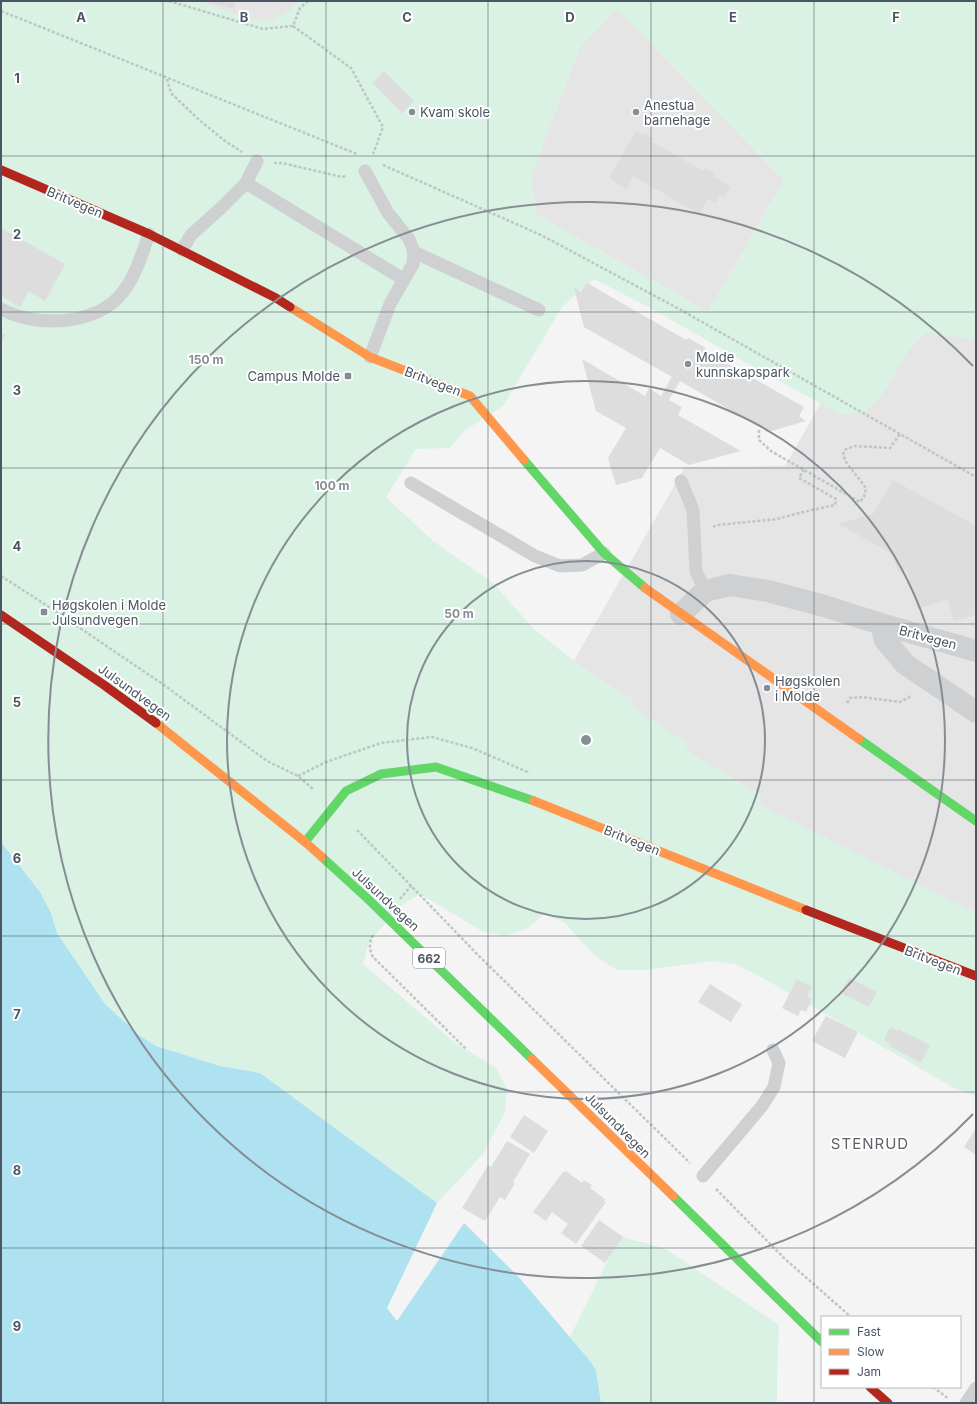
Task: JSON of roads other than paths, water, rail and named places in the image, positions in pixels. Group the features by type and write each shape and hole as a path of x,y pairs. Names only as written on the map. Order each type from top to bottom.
{"street":[{"name":"Britvegen","path":"1,170 149,234 182,250 276,298 370,357 470,396 604,553 640,585 976,821"},
{"name":"Britvegen","path":"705,591 730,585 768,591 976,650"},
{"path":"681,614 705,591"},
{"name":"Julsundvegen","path":"1,615 104,685 173,736 305,842 373,904 462,990 821,1341"},
{"name":"Britvegen","path":"881,624 884,640 905,664 976,712"},
{"name":"Britvegen","path":"305,842 346,791 381,774 436,767 551,807 723,877 976,976"},
{"path":"871,1388 888,1403"}],"lane":[{"path":"182,250 190,235 222,207 246,183 258,161"},
{"path":"367,166 388,213 409,239 414,252 413,264 390,304 370,357"},
{"path":"246,183 403,279"},
{"path":"1,309 9,314 32,319 60,321 82,318 102,309 113,302 123,292 134,273 149,234"},
{"path":"414,252 539,310"},
{"path":"681,481 693,510 696,571 705,591"},
{"path":"411,483 535,556 560,566 582,565 604,553"},
{"path":"703,1176 762,1106 774,1087 779,1063 773,1050"},
{"path":"966,1403 976,1388"}],"water":[{"path":"1,842 40,892 51,913 57,933 105,1004 140,1036 156,1046 220,1066 260,1073 437,1203 387,1308 397,1321 464,1223 517,1275 591,1362 596,1371 601,1403 1,1403"}],"place":[{"name":"Kvam skole","path":"412,112"},
{"name":"Anestua barnehage","path":"636,112"},
{"name":"Molde kunnskapspark","path":"688,364"},
{"name":"Campus Molde","path":"348,376"},
{"name":"Høgskolen i Molde Julsundvegen","path":"44,612"},
{"name":"Høgskolen i Molde","path":"767,688"}],"district":[{"name":"STENRUD","path":"870,1143"}]}
